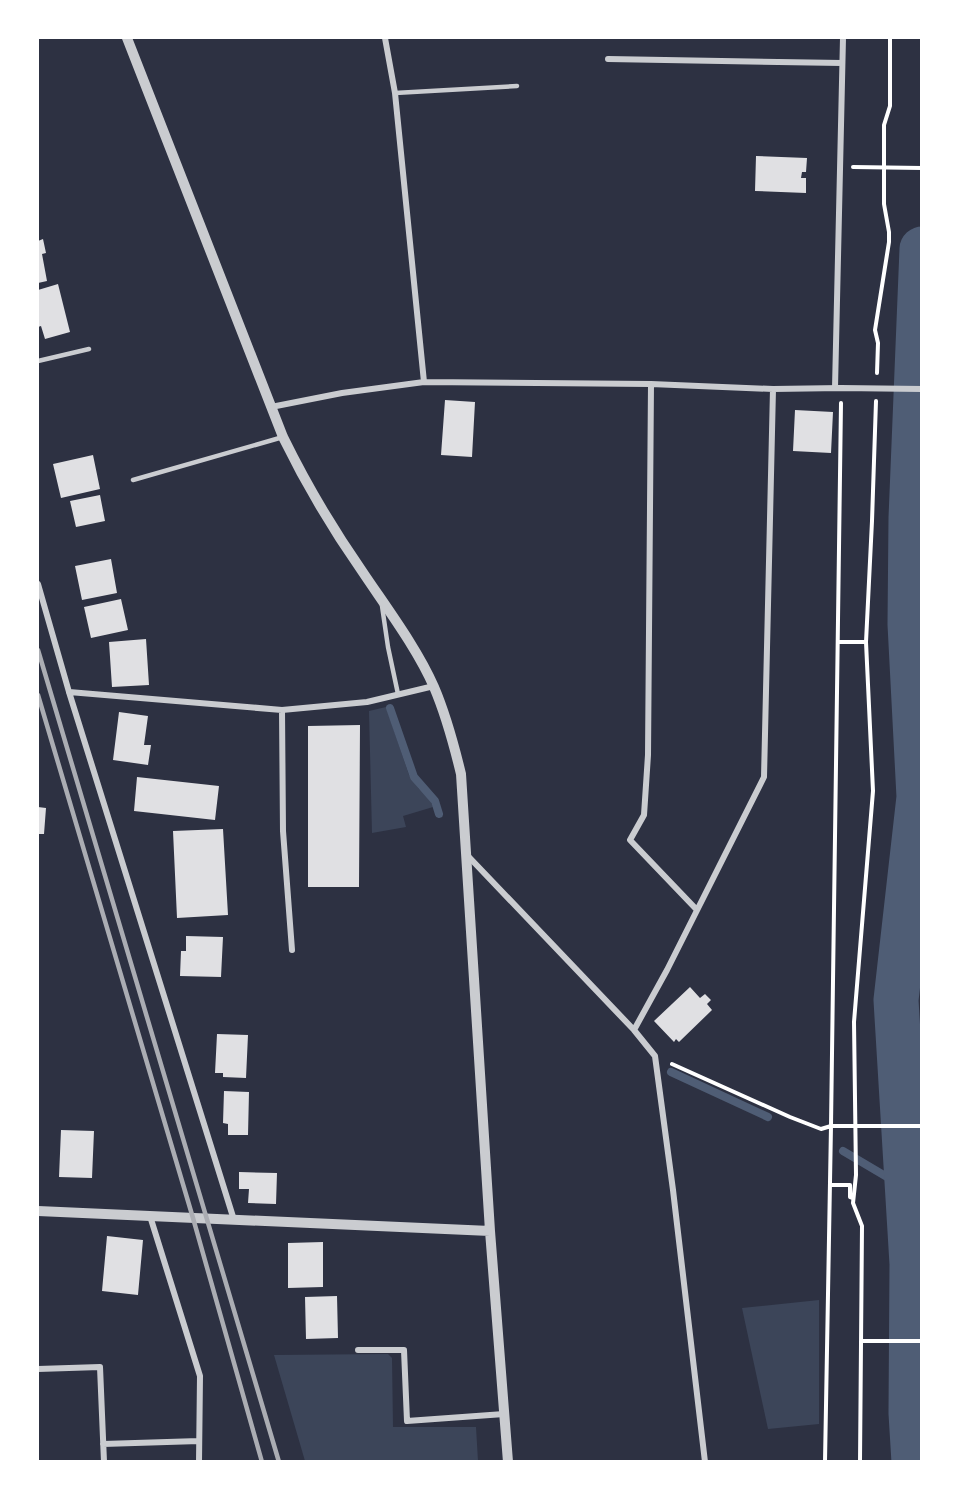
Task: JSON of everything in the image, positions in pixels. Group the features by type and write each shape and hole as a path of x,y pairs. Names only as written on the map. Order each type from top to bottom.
{"street":[{"path":"127,38 283,437 302,476 335,532 399,626 434,686 453,743 461,774 490,1231 508,1461"},
{"path":"385,38 394,93 424,382"},
{"path":"838,388 843,38"},
{"path":"608,59 842,63"},
{"path":"271,407 342,393 424,382 921,390"},
{"path":"651,384 648,755 644,815 630,840 697,909"},
{"path":"634,1030 667,970 764,777 773,389"},
{"path":"38,585 69,692 234,1220"},
{"path":"69,692 282,710 367,702 434,686"},
{"path":"282,710 283,831 292,950"},
{"path":"466,854 634,1030 655,1056 705,1461"},
{"path":"38,1211 490,1231"},
{"path":"150,1216 200,1376 199,1461"},
{"path":"358,1350 404,1350 406,1421 504,1414"},
{"path":"38,1369 100,1367 104,1461"},
{"path":"103,1443 199,1441"}],"lane":[{"path":"394,93 517,86"},
{"path":"38,361 89,349"},
{"path":"133,480 283,437"},
{"path":"381,600 398,694"}],"path":[{"path":"877,378 878,342 875,330 890,242 884,204 884,125 890,106 890,38"},
{"path":"849,167 921,168"},
{"path":"825,1461 838,642 838,388"},
{"path":"860,1461 862,1226 852,1203 856,1175 854,1022 873,791 866,642 876,390"},
{"path":"838,642 866,642"},
{"path":"655,1056 821,1129 831,1126 921,1126"},
{"path":"830,1185 850,1185 850,1197 853,1198"},
{"path":"862,1341 921,1341"}],"shaded area":[{"path":"386,707 409,775 419,789 429,797 433,807 403,816 406,827 372,833 369,711"},
{"path":"819,1300 819,1424 768,1429 742,1308"},
{"path":"388,1354 392,1358 393,1427 476,1427 478,1461 305,1461 274,1355"}],"building":[{"path":"756,156 807,158 806,172 802,172 801,178 806,178 806,193 755,191"},
{"path":"43,239 46,253 42,254 47,281 38,283 38,241"},
{"path":"58,284 70,332 45,339 41,326 38,327 38,290"},
{"path":"445,400 475,402 472,457 441,455"},
{"path":"795,410 833,412 831,453 793,451"},
{"path":"93,455 100,489 61,498 53,464"},
{"path":"100,495 105,521 76,527 70,501"},
{"path":"111,559 117,593 82,600 75,566"},
{"path":"121,599 128,630 91,638 84,607"},
{"path":"146,639 149,685 112,687 109,642"},
{"path":"119,712 148,716 144,745 151,745 148,765 113,760"},
{"path":"360,725 359,887 308,887 308,726"},
{"path":"137,777 219,786 215,820 134,811"},
{"path":"38,807 46,808 44,834 38,834"},
{"path":"223,829 228,915 177,918 173,831"},
{"path":"186,936 223,937 221,977 180,976 181,951 186,951"},
{"path":"690,987 700,998 705,994 711,1000 707,1004 712,1010 679,1042 676,1039 674,1042 654,1021"},
{"path":"217,1034 248,1035 246,1078 223,1077 223,1073 215,1073"},
{"path":"224,1091 249,1092 248,1135 228,1135 228,1124 223,1123"},
{"path":"61,1130 94,1131 92,1178 59,1177"},
{"path":"239,1172 277,1173 276,1204 248,1203 249,1189 239,1189"},
{"path":"107,1236 143,1240 138,1295 102,1291"},
{"path":"323,1242 323,1287 288,1288 288,1243"},
{"path":"337,1296 338,1338 306,1339 305,1297"}],"waterway":[{"path":"914,1462 911,1413 912,1264 896,1000 919,797 910,624 911,518 922,249"},
{"path":"390,708 414,777 435,801 439,814"},
{"path":"671,1072 768,1117"},
{"path":"843,1151 909,1190"}],"railway":[{"path":"38,650 279,1462"},
{"path":"38,695 193,1218 262,1462"}]}
